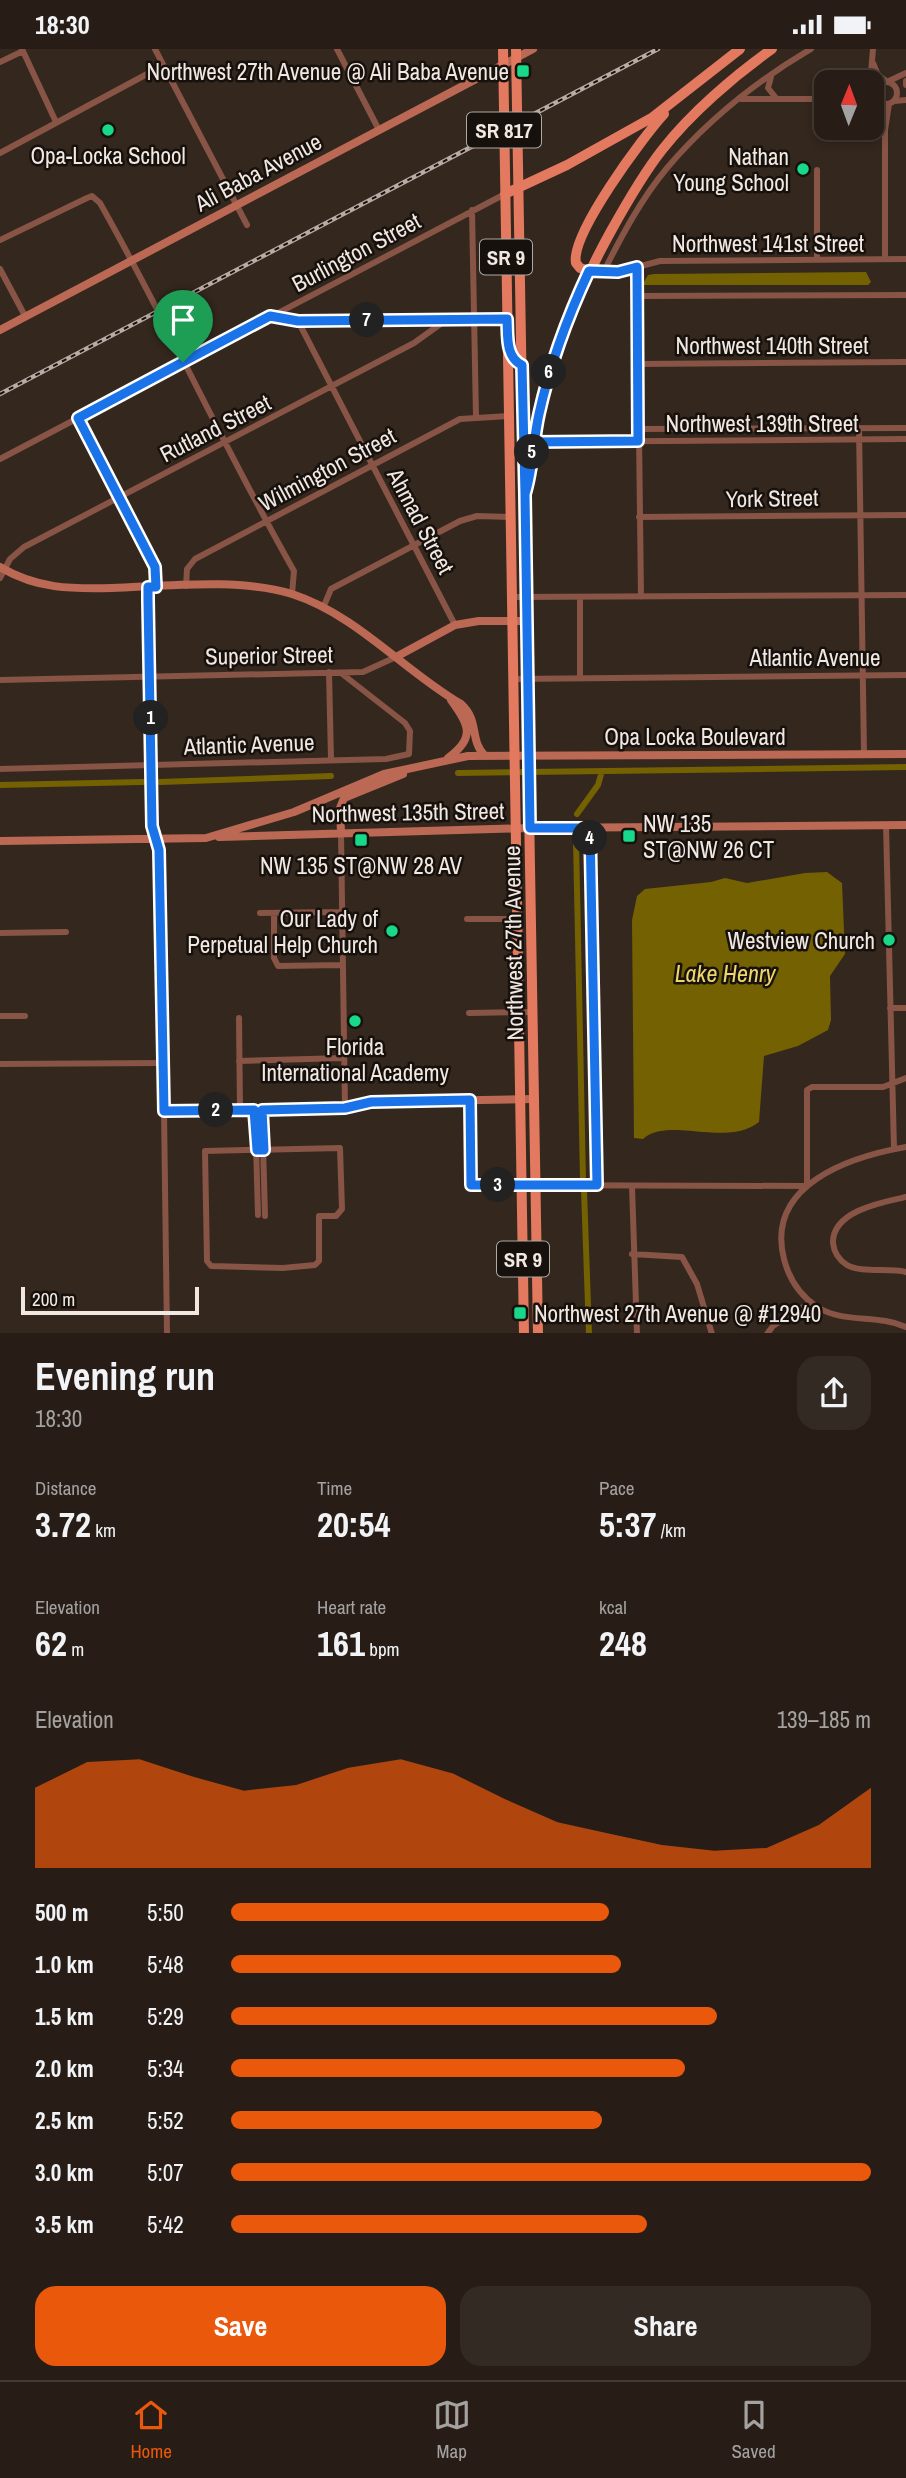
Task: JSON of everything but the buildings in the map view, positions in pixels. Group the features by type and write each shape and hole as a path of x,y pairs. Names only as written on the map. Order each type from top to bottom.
{"main road":[{"name":"Northwest 27th Avenue","path":"503,49 524,1333"},
{"path":"505,194 567,165 653,117 740,49"},
{"name":"SR 9","path":"525,494 548,374 567,317 621,212 662,149 720,91 772,49"},
{"name":"Northwest 27th Avenue","path":"516,54 538,1333"},
{"path":"589,271 579,268 576,263 577,245 620,170 645,134 681,96"},
{"path":"508,344 516,362 522,365"},
{"path":"508,370 516,375 523,387"}],"street":[{"path":"155,49 247,225"},
{"path":"337,49 380,130"},
{"name":"Ali Baba Avenue","path":"0,330 503,65 516,54 533,49"},
{"path":"603,272 624,232 666,170 702,131 741,99 811,49"},
{"path":"872,70 873,49"},
{"path":"0,62 23,50 56,122"},
{"path":"872,62 878,75 906,98 892,103 884,102"},
{"path":"0,152 162,66"},
{"path":"884,83 906,74"},
{"path":"886,259 885,130 892,103 906,74"},
{"path":"772,76 768,88 778,99"},
{"path":"741,99 814,99"},
{"path":"817,170 817,260"},
{"name":"Burlington Street","path":"0,459 505,194"},
{"path":"0,240 92,196 100,202 294,571 292,594"},
{"path":"472,210 475,417"},
{"name":"Northwest 141st Street","path":"589,271 603,272 660,261 906,259"},
{"path":"637,267 641,597"},
{"path":"0,269 25,316"},
{"path":"637,296 906,295"},
{"path":"270,316 298,321 507,319"},
{"name":"Rutland Street","path":"1,571 22,548 414,343 446,320"},
{"name":"Ahmad Street","path":"298,321 456,625"},
{"name":"Northwest 140th Street","path":"638,364 906,362"},
{"name":"Wilmington Street","path":"186,586 187,569 192,560 372,465 460,419 509,416"},
{"path":"78,418 153,560 150,675 152,826 159,850 167,1333"},
{"path":"859,428 864,754"},
{"name":"Northwest 139th Street","path":"638,429 906,428"},
{"path":"755,429 755,440"},
{"name":"Northwest 139th Street","path":"534,442 906,439"},
{"name":"York Street","path":"639,517 906,515"},
{"path":"323,608 331,589 467,518 511,517"},
{"path":"1,571 56,588 248,586 292,594 323,608 461,704 472,716 478,748 485,756"},
{"path":"513,597 906,595"},
{"path":"580,597 580,677"},
{"name":"Superior Street","path":"0,680 363,672 456,625 479,621 527,621"},
{"path":"329,672 331,759"},
{"name":"Atlantic Avenue","path":"0,769 386,759 409,754 410,731 393,713 341,673"},
{"name":"Atlantic Avenue","path":"514,678 906,675"},
{"path":"444,760 462,747 468,734 466,723 449,697"},
{"name":"Opa Locka Boulevard","path":"156,837 206,838 294,812 356,785 444,760 485,756 529,760 906,754"},
{"path":"345,1108 340,808 344,798 371,785 415,770 421,765"},
{"path":"886,825 894,1149"},
{"name":"Northwest 135th Street","path":"206,838 530,828 906,825"},
{"path":"590,828 597,1185"},
{"path":"0,841 156,837"},
{"path":"260,913 342,912"},
{"path":"274,913 274,958 278,966 343,965"},
{"path":"467,919 517,919"},
{"path":"0,933 66,932"},
{"path":"890,1009 906,1008"},
{"path":"469,1013 533,1012"},
{"path":"0,1016 25,1016"},
{"path":"239,1018 240,1110"},
{"path":"239,1061 344,1058"},
{"path":"0,1064 162,1062"},
{"path":"806,1185 807,1089 883,1087 906,1078"},
{"path":"164,1111 345,1108 371,1102 535,1099"},
{"path":"470,1100 471,1185 806,1185"},
{"path":"258,1110 261,1215"},
{"path":"906,1147 848,1163 806,1185 795,1197 787,1215 782,1249 792,1279 811,1303 836,1316 884,1320 906,1327"},
{"path":"340,1148 342,1209 336,1216 319,1216 319,1261 311,1267 217,1269 207,1261 205,1151 260,1150 340,1148"},
{"path":"632,1186 632,1254 637,1333"},
{"path":"906,1197 872,1206 844,1219 836,1229 833,1242 838,1258 850,1266 906,1272"},
{"path":"632,1254 682,1257 697,1284 712,1333"},
{"path":"766,1333 811,1303"}],"water":[{"path":"866,272 871,282 868,285 642,285 648,275 654,274"},
{"name":"Lake Henry","path":"827,872 842,883 845,954 830,976 831,1020 828,1030 798,1046 764,1056 759,1122 746,1129 731,1132 667,1130 643,1139 634,1138 632,920 637,896 645,889 725,878 747,883"}],"waterway":[{"path":"458,773 906,767"},
{"path":"577,814 598,785 602,771"},
{"path":"160,782 331,776"},
{"path":"0,785 143,782"},
{"path":"576,841 583,1180"},
{"path":"584,1190 589,1333"}],"railway":[{"path":"0,394 658,49"}],"place":[{"name":"Northwest 27th Avenue @ Ali Baba Avenue","path":"523,71"},
{"name":"Opa-Locka School","path":"108,130"},
{"name":"Nathan Young School","path":"803,169"},
{"name":"NW 135 ST@NW 26 CT","path":"629,836"},
{"name":"NW 135 ST@NW 28 AV","path":"361,840"},
{"name":"Our Lady of Perpetual Help Church","path":"392,931"},
{"name":"Westview Church","path":"889,940"},
{"name":"Florida International Academy","path":"355,1021"},
{"name":"Northwest 27th Avenue @ #12940","path":"520,1313"}],"route":[{"path":"183,362 78,418 155,567 156,587 148,587 148,600 152,826 159,850 164,1111 254,1110 257,1150 264,1150 262,1110 345,1108 371,1102 470,1100 471,1185 597,1185 590,828 530,828 525,494 529,481 534,442 638,441 637,267 618,272 589,271 567,317 548,374 535,435 533,447 529,481 525,494 522,365 513,358 508,344 507,319 298,321 270,316 183,362"}]}
